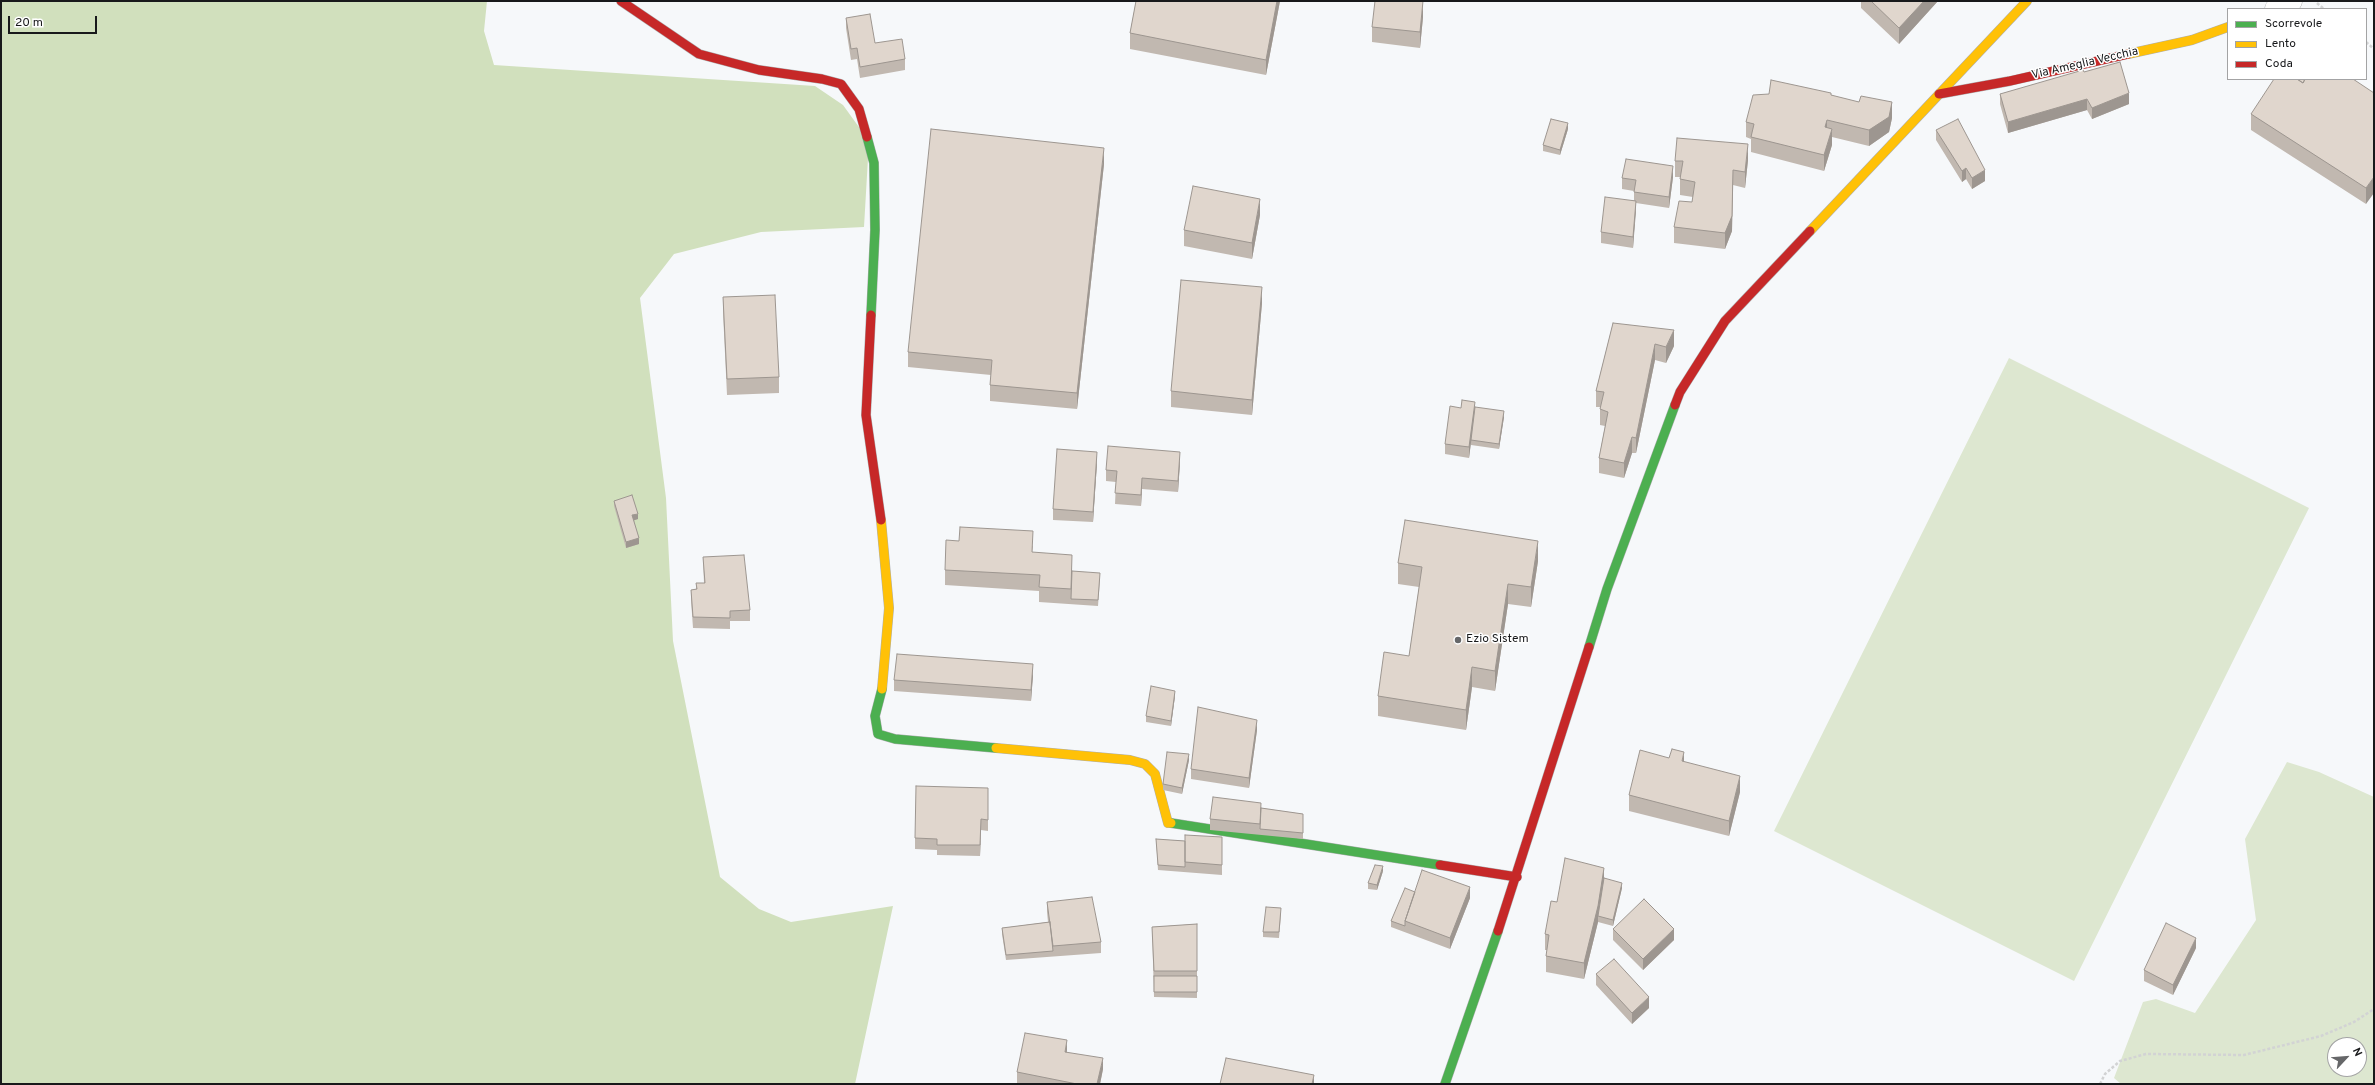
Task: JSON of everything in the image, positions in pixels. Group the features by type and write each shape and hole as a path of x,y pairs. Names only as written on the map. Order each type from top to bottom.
{"street":[{"path":"621,1 699,54 759,70 822,79 841,84 859,109 874,163 875,230 866,415 881,514 889,608 882,689 875,716 878,734 895,739 1130,760 1145,764 1155,774 1168,823 1517,877"},
{"path":"1445,1084 1517,877 1606,589 1680,392 1725,321 2026,1"},
{"path":"2278,8 2291,1"},
{"name":"Via Ameglia Vecchia","path":"1939,94 2010,81 2176,43 2227,27"}],"path":[{"path":"2315,1 2323,8"},
{"path":"2100,1084 2105,1074 2120,1061 2146,1054 2251,1054 2322,1036 2354,1022 2374,1009"}],"green space":[{"path":"1,1 487,1 484,31 494,65 815,86 843,105 869,141 864,227 761,232 674,254 640,298 666,498 673,641 720,877 759,909 791,922 893,906 855,1084 1,1084"},
{"path":"2009,358 2309,508 2074,981 1774,831"},
{"path":"2287,762 2319,772 2374,797 2374,1084 2121,1084 2114,1078 2143,1002 2156,999 2195,1013 2256,920 2245,839"}],"building":[{"path":"1136,1 1277,1 1266,60 1130,33"},
{"path":"1375,1 1423,1 1420,32 1372,27"},
{"path":"1871,1 1924,1 1899,28"},
{"path":"870,14 875,43 902,39 905,59 860,67 857,48 851,49 846,18"},
{"path":"2120,62 2129,93 2092,108 2087,99 2008,122 2000,94 2083,70 2084,72"},
{"path":"1771,80 1831,93 1831,95 1859,102 1861,96 1892,102 1889,117 1869,130 1827,120 1825,127 1832,129 1824,155 1751,137 1754,124 1746,122 1753,95 1769,94"},
{"path":"2273,80 2298,80 2303,83 2304,80 2354,80 2374,93 2374,177 2366,188 2251,114"},
{"path":"1551,119 1568,123 1560,150 1543,145"},
{"path":"1958,119 1985,170 1972,178 1966,168 1962,171 1936,130"},
{"path":"931,129 1104,148 1077,393 990,385 992,360 908,352"},
{"path":"1677,138 1748,144 1745,172 1733,170 1732,216 1725,233 1674,227 1679,201 1692,202 1695,182 1680,179 1683,161 1675,161"},
{"path":"1626,159 1673,166 1669,197 1634,192 1636,180 1622,178"},
{"path":"1193,186 1260,199 1252,243 1184,230"},
{"path":"1605,197 1636,201 1633,237 1601,232"},
{"path":"1181,280 1262,287 1252,400 1171,391"},
{"path":"775,295 779,377 727,379 723,297"},
{"path":"1613,323 1674,330 1666,347 1655,344 1636,438 1632,437 1624,463 1599,458 1608,412 1600,409 1604,392 1596,391"},
{"path":"1462,400 1475,402 1469,447 1445,444 1450,406 1461,408"},
{"path":"1475,407 1504,411 1499,444 1471,440"},
{"path":"1108,446 1180,452 1178,481 1142,478 1141,495 1115,493 1117,471 1106,470"},
{"path":"1057,449 1097,452 1093,512 1053,509"},
{"path":"632,495 638,514 632,515 639,538 626,542 614,501"},
{"name":"Ezio Sistem","path":"1405,520 1538,541 1531,587 1508,584 1495,671 1472,667 1466,710 1378,696 1384,652 1409,656 1422,567 1398,563"},
{"path":"960,527 1033,531 1032,552 1072,555 1071,589 1039,587 1040,575 945,570 946,540 959,541"},
{"path":"744,555 750,610 730,611 730,618 693,617 691,590 697,589 696,583 705,583 703,557"},
{"path":"1072,571 1100,573 1098,600 1071,599"},
{"path":"897,654 1033,664 1031,690 894,680"},
{"path":"1151,686 1175,691 1171,721 1146,716"},
{"path":"1198,707 1257,720 1249,778 1191,769"},
{"path":"1672,749 1684,752 1682,761 1740,776 1729,821 1629,795 1640,750 1669,758"},
{"path":"1167,752 1189,754 1182,788 1163,784"},
{"path":"916,786 988,788 988,820 981,819 980,845 937,845 937,839 915,838"},
{"path":"1213,797 1261,803 1260,824 1210,819"},
{"path":"1261,808 1303,814 1303,833 1260,829"},
{"path":"1185,835 1222,837 1222,865 1185,862"},
{"path":"1156,839 1185,841 1185,867 1158,865"},
{"path":"1565,858 1604,868 1598,906 1584,963 1546,956 1549,935 1545,934 1551,901 1557,902"},
{"path":"1375,865 1383,866 1377,885 1368,883"},
{"path":"1422,870 1470,887 1450,938 1405,921"},
{"path":"1604,878 1622,883 1613,920 1598,916"},
{"path":"1405,888 1415,892 1405,921 1405,926 1391,921"},
{"path":"1092,897 1101,942 1053,946 1047,902"},
{"path":"1644,899 1674,929 1643,959 1613,929"},
{"path":"1266,907 1281,908 1279,932 1263,932"},
{"path":"1050,922 1053,951 1006,955 1002,928"},
{"path":"2166,923 2196,938 2173,985 2144,970"},
{"path":"1197,924 1197,971 1154,971 1152,927"},
{"path":"1614,959 1649,997 1632,1013 1596,974"},
{"path":"1154,976 1197,976 1197,992 1154,992"},
{"path":"1025,1033 1067,1040 1065,1052 1103,1058 1097,1084 1077,1084 1017,1072"},
{"path":"1226,1058 1314,1075 1312,1084 1220,1084"}],"traffic: fast":[{"path":"867,137 874,163 875,230 871,315"},
{"path":"1589,647 1607,589 1675,405"},
{"path":"882,689 875,716 878,734 895,739 996,748"},
{"path":"1171,823 1440,865"},
{"path":"1445,1084 1498,931"}],"traffic: slow":[{"path":"1810,231 2027,1"},
{"path":"2128,54 2192,40 2227,27"},
{"path":"881,520 889,608 882,689"},
{"path":"996,748 1130,760 1145,764 1155,774 1168,823 1171,823"}],"traffic: jam":[{"path":"621,1 699,54 759,70 822,79 841,84 859,109 867,137"},
{"path":"1939,94 2010,81 2128,54"},
{"path":"1675,405 1680,392 1725,321 1810,231"},
{"path":"871,315 866,415 881,520"},
{"path":"1498,931 1589,647"},
{"path":"1440,865 1517,877"}],"place":[{"name":"Ezio Sistem","path":"1458,640"}]}
